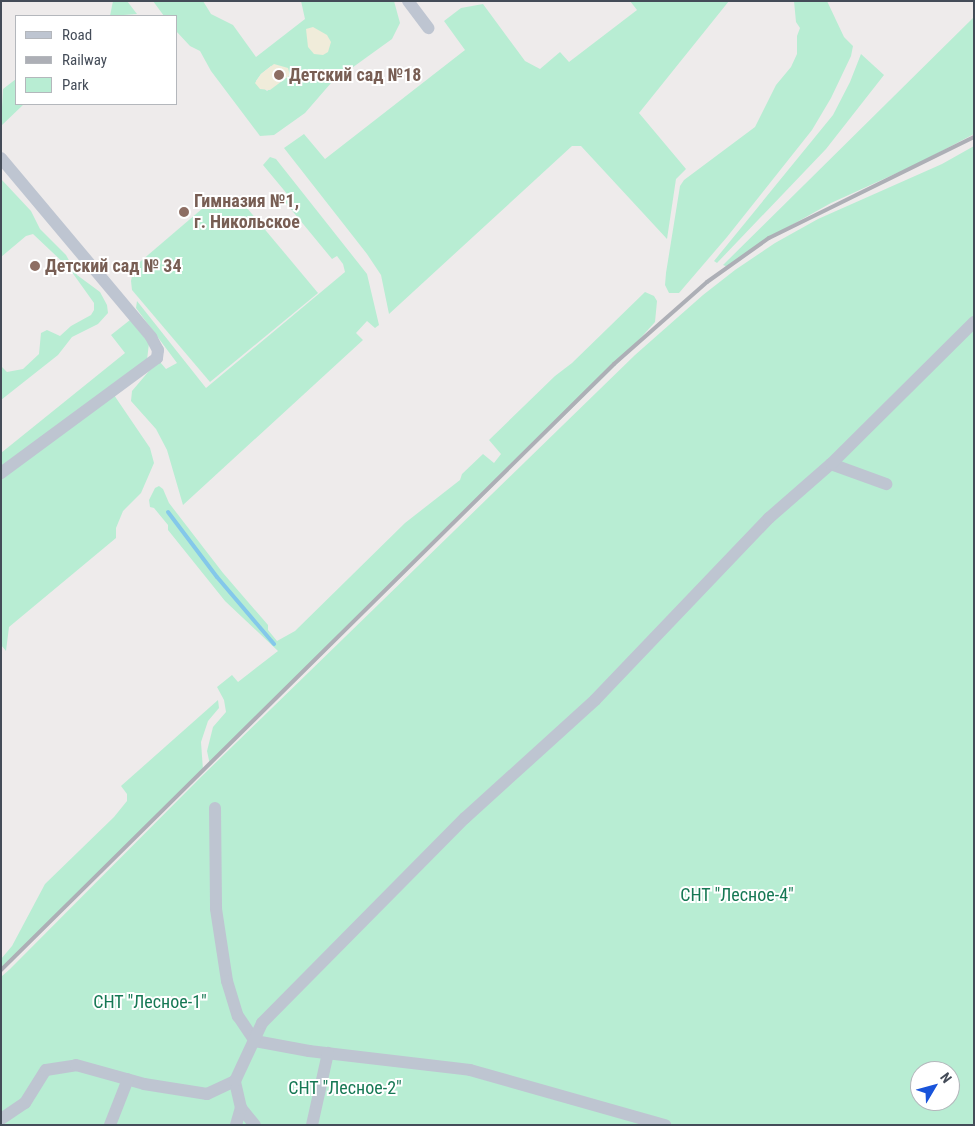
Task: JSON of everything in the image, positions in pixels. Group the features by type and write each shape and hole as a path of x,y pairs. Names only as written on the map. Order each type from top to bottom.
{"street":[{"path":"408,1 428,28"},
{"path":"1,158 150,337 158,350 157,358 1,473"},
{"path":"1,1119 24,1102 46,1070 76,1065 128,1079 208,1094 235,1081 262,1023 465,818 595,700 769,518 831,464 974,322"},
{"path":"831,464 886,484"},
{"path":"215,808 216,909 227,981 238,1016 255,1041 328,1053 470,1070 665,1125"},
{"path":"312,1125 328,1053"},
{"path":"110,1125 128,1079"},
{"path":"235,1081 241,1108 255,1125"},
{"path":"236,1125 241,1108"}],"green space":[{"path":"113,1 127,1 137,14 124,15 110,15"},
{"name":"Детский сад №18","path":"153,1 203,1 211,14 233,25 256,57 305,19 301,1 394,1 400,23 392,39 331,83 305,113 274,135 260,136 211,71 200,51 190,46 178,33 178,15 163,15","holes":["271,66 287,77 267,91 256,81"]},
{"path":"630,1 729,1 639,113 686,169 676,179 667,239 581,146 572,146 389,314 381,275 367,254 284,148 304,134 325,159 465,50 444,21 461,8 483,4 525,61 540,69 560,52 569,62 637,10"},
{"path":"794,1 827,1 844,37 853,46 851,56 831,98 812,130 727,237 679,293 669,293 665,285 666,273 680,186 684,180 755,127 776,85 791,67 797,54 797,36 800,28 796,22"},
{"path":"974,17 974,134 919,163 831,203 772,236 728,267 723,265"},
{"path":"861,54 884,75 826,149 717,263 714,261 833,115 850,82"},
{"path":"15,80 15,105 23,105 1,126 3,89"},
{"path":"974,146 974,1125 1,1125 1,977 201,777 635,355 703,295 735,270 775,243 818,219 942,164"},
{"path":"270,157 276,159 367,274 379,325 375,328 367,321 356,333 363,340 183,505 167,450 156,429 131,401 132,391 149,371 160,362 166,369 177,363 136,308 137,301 206,388 345,272 343,264 337,256 332,259 285,202 288,195 263,165"},
{"path":"1,179 31,211 40,229 66,255 77,275 100,292 107,305 108,313 98,324 72,337 58,355 1,400 1,366 7,372 23,369 39,354 41,333 47,330 60,336 71,326 91,315 94,310 94,303 69,268 33,234 26,236 1,257"},
{"path":"238,201 247,208 318,293 210,382 132,290 131,281 134,267 210,202"},
{"path":"645,292 654,296 657,301 655,322 619,362 210,765 207,751 213,727 226,712 224,700 217,687 232,675 238,682 278,651 225,601 168,530 168,525 154,508 150,507 149,500 155,488 159,486 163,489 169,503 223,573 268,625 268,630 277,641 295,631 405,523 460,480 462,474 483,454 494,463 501,454 489,440"},
{"path":"130,320 149,343 147,360 1,467 1,453 125,353 111,335"},
{"path":"114,395 150,448 154,463 141,493 123,511 116,528 116,538 9,627 6,651 1,645 1,478"},
{"path":"218,700 219,708 208,721 201,742 203,770 1,970 1,959 12,946 45,884 114,817 127,801 127,794 121,786"}],"sand":[{"path":"313,27 327,35 331,42 328,52 323,55 314,54 308,47 306,29"},
{"path":"274,64 288,68 290,75 270,90 260,89 255,83 261,74"}],"waterway":[{"path":"168,512 217,577 274,644"}],"railway":[{"path":"1,970 614,364 707,282 769,238 974,137"}],"place":[{"name":"Детский сад №18","path":"279,75"},
{"name":"Гимназия №1, г. Никольское","path":"184,212"},
{"name":"Детский сад № 34","path":"35,266"}],"park label":[{"name":"СНТ \"Лесное-4\"","path":"737,895"},
{"name":"СНТ \"Лесное-1\"","path":"150,1002"},
{"name":"СНТ \"Лесное-2\"","path":"345,1088"}]}
